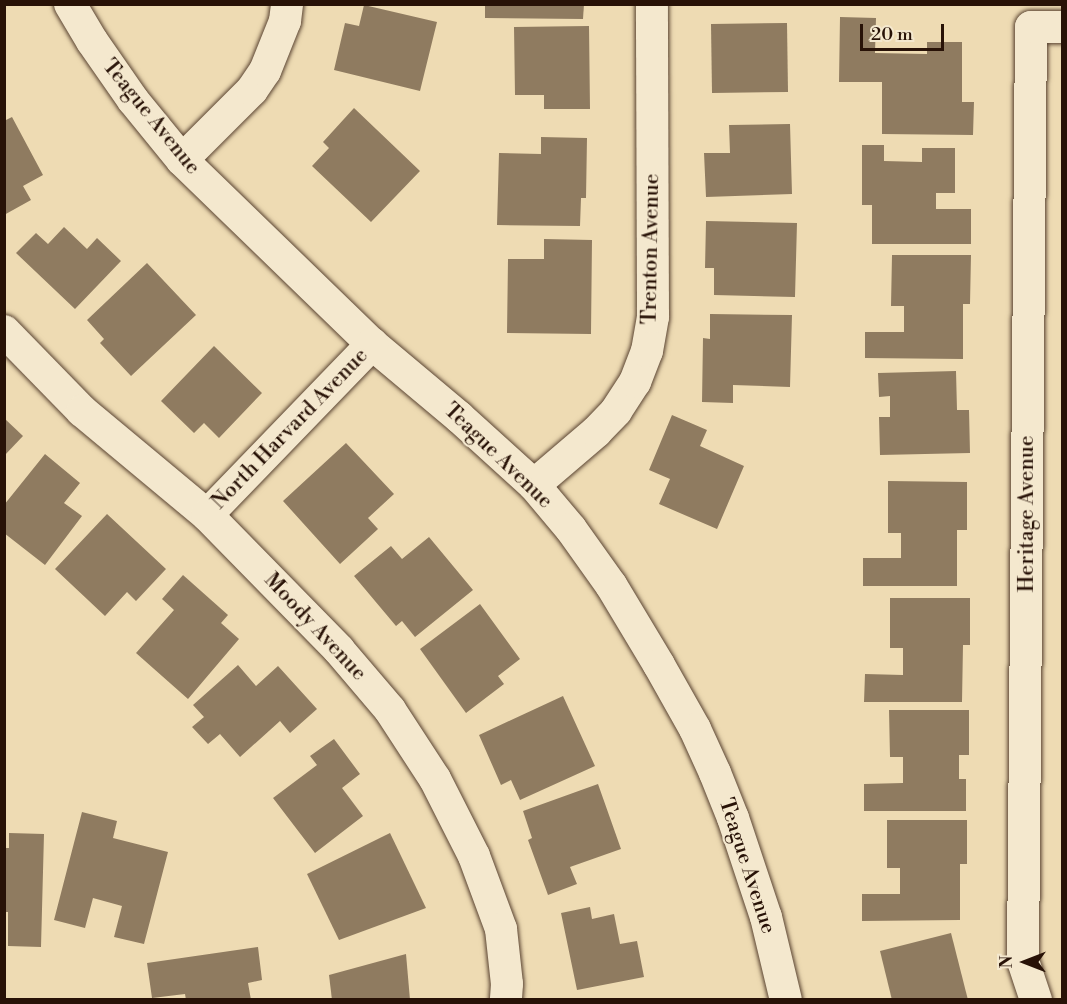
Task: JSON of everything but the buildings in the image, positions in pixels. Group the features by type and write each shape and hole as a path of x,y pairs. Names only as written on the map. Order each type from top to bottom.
{"street":[{"name":"Teague Avenue","path":"70,4 92,41 133,100 182,160 372,344 459,417 534,485 571,528 610,585 694,729 733,819 766,917 786,999"},
{"path":"182,160 252,90 265,71 285,21 287,4"},
{"name":"Trenton Avenue","path":"534,485 596,432 616,411 635,382 647,351 653,317 652,4"},
{"name":"Heritage Avenue","path":"1036,999 1023,961 1031,27 1062,27"},
{"name":"Moody Avenue","path":"4,331 82,411 207,515 339,650 390,710 435,778 474,856 501,929 507,984 506,999"},
{"name":"North Harvard Avenue","path":"207,515 372,344"}]}
